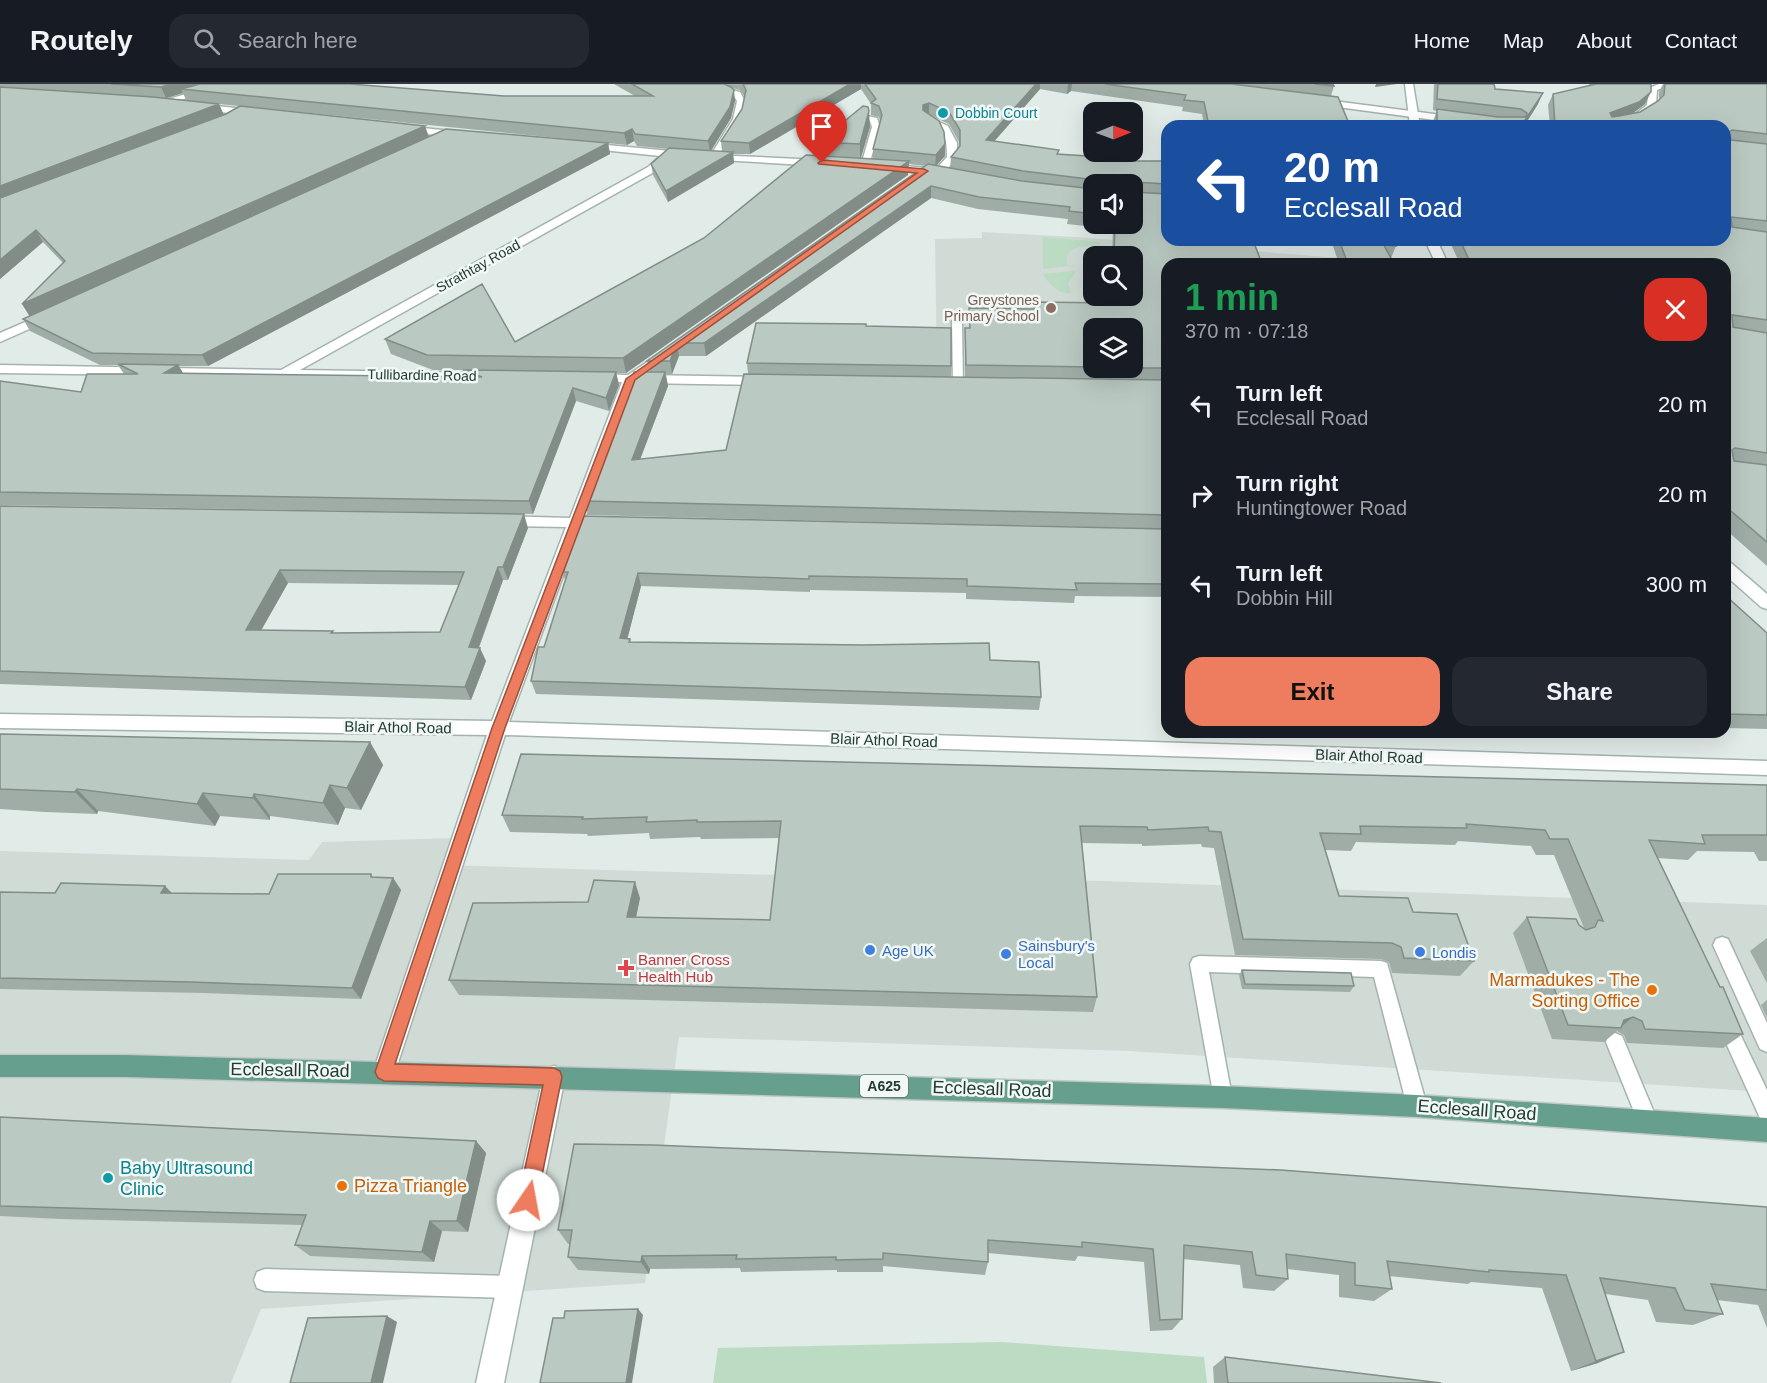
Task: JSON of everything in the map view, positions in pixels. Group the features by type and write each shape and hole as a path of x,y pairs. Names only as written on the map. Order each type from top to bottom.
{"main road":[{"name":"Ecclesall Road","path":"0,1066 126,1066 384,1072 1222,1097 1417,1106 1767,1130"}],"street":[{"path":"159,103 233,84"},
{"path":"1409,84 1414,120"},
{"path":"1628,120 1637,117 1651,106 1652,86 1671,84"},
{"path":"1307,101 1461,120"},
{"path":"148,102 265,114"},
{"path":"226,121 242,112"},
{"path":"905,184 952,158 952,143 945,128 928,120"},
{"path":"391,128 471,136"},
{"path":"427,144 448,134"},
{"path":"575,146 713,158 830,163"},
{"name":"Strathtay Road","path":"285,373 652,169 668,154"},
{"path":"853,164 950,174"},
{"path":"0,338 64,309"},
{"path":"384,1072 498,728 630,379 678,345"},
{"name":"Tullibardine Road","path":"0,369 508,377"},
{"path":"579,378 783,382"},
{"path":"484,520 612,523"},
{"path":"1731,572 1767,603"},
{"name":"Blair Athol Road","path":"0,721 498,728 1767,768"},
{"path":"490,1383 554,1077"}],"lane":[{"path":"713,158 737,119 741,101 737,94 725,90"},
{"path":"860,116 874,120 876,127 865,165"},
{"path":"957,321 958,385"},
{"path":"1722,945 1767,1043"},
{"path":"1222,1097 1199,964 1381,969 1417,1106"},
{"path":"1716,1002 1767,1111"},
{"path":"1616,1042 1648,1122"},
{"path":"266,1280 510,1287"}],"shaded area":[{"name":"Greystones Primary School","path":"982,232 1076,237 1161,244 1161,246 1189,246 1340,258 1161,258 1161,374 1143,374 1143,318 1083,318 1083,373 937,370 935,239 982,238"},
{"path":"455,838 445,865 809,876 1103,881 1767,905 1767,1092 1130,1051 679,1037 645,1283 261,1309 231,1383 0,1383 0,851 309,860 322,842"}],"green space":[{"path":"1043,237 1100,242 1100,246 1083,246 1071,251 1067,259 1068,266 1043,269"},
{"path":"1076,272 1068,283 1071,293 1058,291 1042,274"},
{"path":"1002,1342 1204,1357 1207,1383 713,1383 718,1348"}],"building":[{"path":"111,84 172,84 161,87"},
{"path":"200,84 350,84 504,96 653,96 632,84 724,84 734,90 730,107 708,141 635,134 632,129 624,133 181,89"},
{"path":"743,84 850,84 749,143 721,141 742,109 746,90"},
{"path":"865,84 1036,84 986,140 1059,150 1057,154 1083,156 1083,162 1161,161 1161,184 1143,183 1143,174 1083,174 1083,178 1023,171 951,157 960,146 960,130 949,112 929,103 923,105 923,110 939,121 944,132 945,144 936,155 873,149 882,115 879,106 871,103 876,99"},
{"path":"1105,84 1232,84 1338,97 1348,120 1208,120 1204,102 1184,100 1186,95"},
{"path":"1438,84 1494,84 1495,89 1543,93 1525,120 1437,120 1437,109 1498,117 1526,117 1527,113 1521,109 1437,99"},
{"path":"1596,84 1651,84 1651,92 1639,102 1610,113 1612,117 1640,112 1658,101 1664,95 1665,84 1767,84 1767,134 1731,131 1731,120 1555,120 1553,94"},
{"path":"0,87 153,97 219,104 0,186"},
{"path":"240,106 425,126 22,304 65,261 36,230 0,260 0,198 226,114"},
{"path":"863,106 868,107 869,111 860,144 819,142"},
{"path":"446,129 608,143 202,355 92,353 23,319"},
{"path":"1731,140 1767,144 1767,221 1731,217"},
{"path":"669,148 733,152 666,191 651,164"},
{"path":"806,155 909,161 623,358 427,355 385,339 482,284 515,342 704,238"},
{"path":"928,164 1022,181 1083,188 1083,213 1069,211 1070,207 979,197 931,186 704,343 677,343 670,361 647,361"},
{"path":"1143,193 1161,194 1161,246 1255,246 1260,258 1161,258 1161,368 1143,368 1143,318 1083,318 1083,367 966,365 965,328 970,328 969,308 1035,309 1034,302 1083,303 1083,306 1143,306 1143,246 1114,246 1115,234 1143,234"},
{"path":"1731,217 1732,227 1767,232 1767,320 1732,315 1733,327 1767,333 1767,453 1735,448 1732,450 1734,461 1767,465 1767,542 1731,511 1731,258 1468,258 1463,246 1731,246"},
{"path":"1341,246 1385,246 1391,258 1346,258"},
{"path":"756,323 866,324 866,326 951,328 951,366 747,363"},
{"path":"118,364 178,365 164,373 482,377 463,370 616,372 606,398 573,388 529,501 0,492 0,381 81,392 87,374 138,374"},
{"path":"634,372 665,372 632,460 726,450 744,374 1161,380 1161,515 585,501"},
{"path":"0,506 524,514 503,567 498,567 469,647 480,648 465,687 0,671","holes":["280,570 464,572 440,632 331,633 333,631 246,630"]},
{"path":"580,516 1161,529 1161,584 1075,583 1077,590 967,586 967,579 809,576 809,579 638,573 620,638 630,639 629,642 863,645 989,643 990,660 1039,662 1041,697 531,681 538,647 544,647 568,572 563,572"},
{"path":"1731,600 1767,633 1767,715 1731,714"},
{"path":"0,734 370,742 347,788 330,785 323,803 254,794 253,798 203,793 197,804 77,789 75,792 0,789"},
{"path":"521,754 1767,785 1767,835 1702,835 1705,844 1649,840 1720,987 1723,987 1743,1034 1645,1029 1642,1021 1633,1017 1624,1020 1621,1028 1568,1025 1527,917 1576,919 1579,925 1586,930 1595,927 1598,920 1603,921 1568,839 1550,839 1545,830 1466,824 1467,828 1360,826 1361,834 1320,833 1339,896 1408,898 1413,912 1457,914 1474,961 1404,958 1401,947 1392,943 1243,939 1221,832 1209,831 1208,827 1148,830 1147,827 1080,826 1097,997 449,980 473,903 588,902 594,880 635,882 627,917 770,920 781,821 646,822 647,817 582,819 583,817 502,815"},
{"path":"278,874 371,874 371,877 393,878 352,988 0,978 0,892 55,893 61,883 165,886 161,893 269,894"},
{"path":"1242,970 1351,973 1354,986 1245,984"},
{"path":"0,1117 476,1141 457,1221 430,1221 422,1252 295,1245 306,1215 0,1206"},
{"path":"574,1144 653,1145 1281,1170 1767,1207 1767,1290 1711,1284 1723,1314 1685,1310 1675,1288 1600,1278 1624,1352 1596,1361 1566,1275 1489,1270 1489,1272 1387,1261 1392,1289 1355,1285 1355,1263 1286,1254 1288,1279 1256,1275 1252,1252 1184,1245 1182,1319 1160,1320 1153,1249 1082,1242 1082,1247 988,1240 988,1262 883,1253 883,1259 836,1260 836,1257 736,1259 737,1255 642,1256 641,1262 568,1257 572,1230 558,1230"},
{"path":"638,1309 626,1383 540,1383 553,1318 564,1318 565,1311"},
{"path":"387,1316 371,1383 290,1383 308,1318"},
{"path":"1225,1357 1441,1383 1228,1383"}],"place":[{"name":"Dobbin Court","path":"943,113"},
{"name":"Greystones Primary School","path":"1051,308"},
{"name":"Age UK","path":"870,950"},
{"name":"Londis","path":"1420,952"},
{"name":"Sainsbury's Local","path":"1006,954"},
{"name":"Banner Cross Health Hub","path":"626,968"},
{"name":"Marmadukes - The Sorting Office","path":"1652,990"},
{"name":"Baby Ultrasound Clinic","path":"108,1178"},
{"name":"Pizza Triangle","path":"342,1186"}],"route":[{"path":"528,1200 554,1077 384,1072 498,728 630,379 924,171 822,163"}]}
